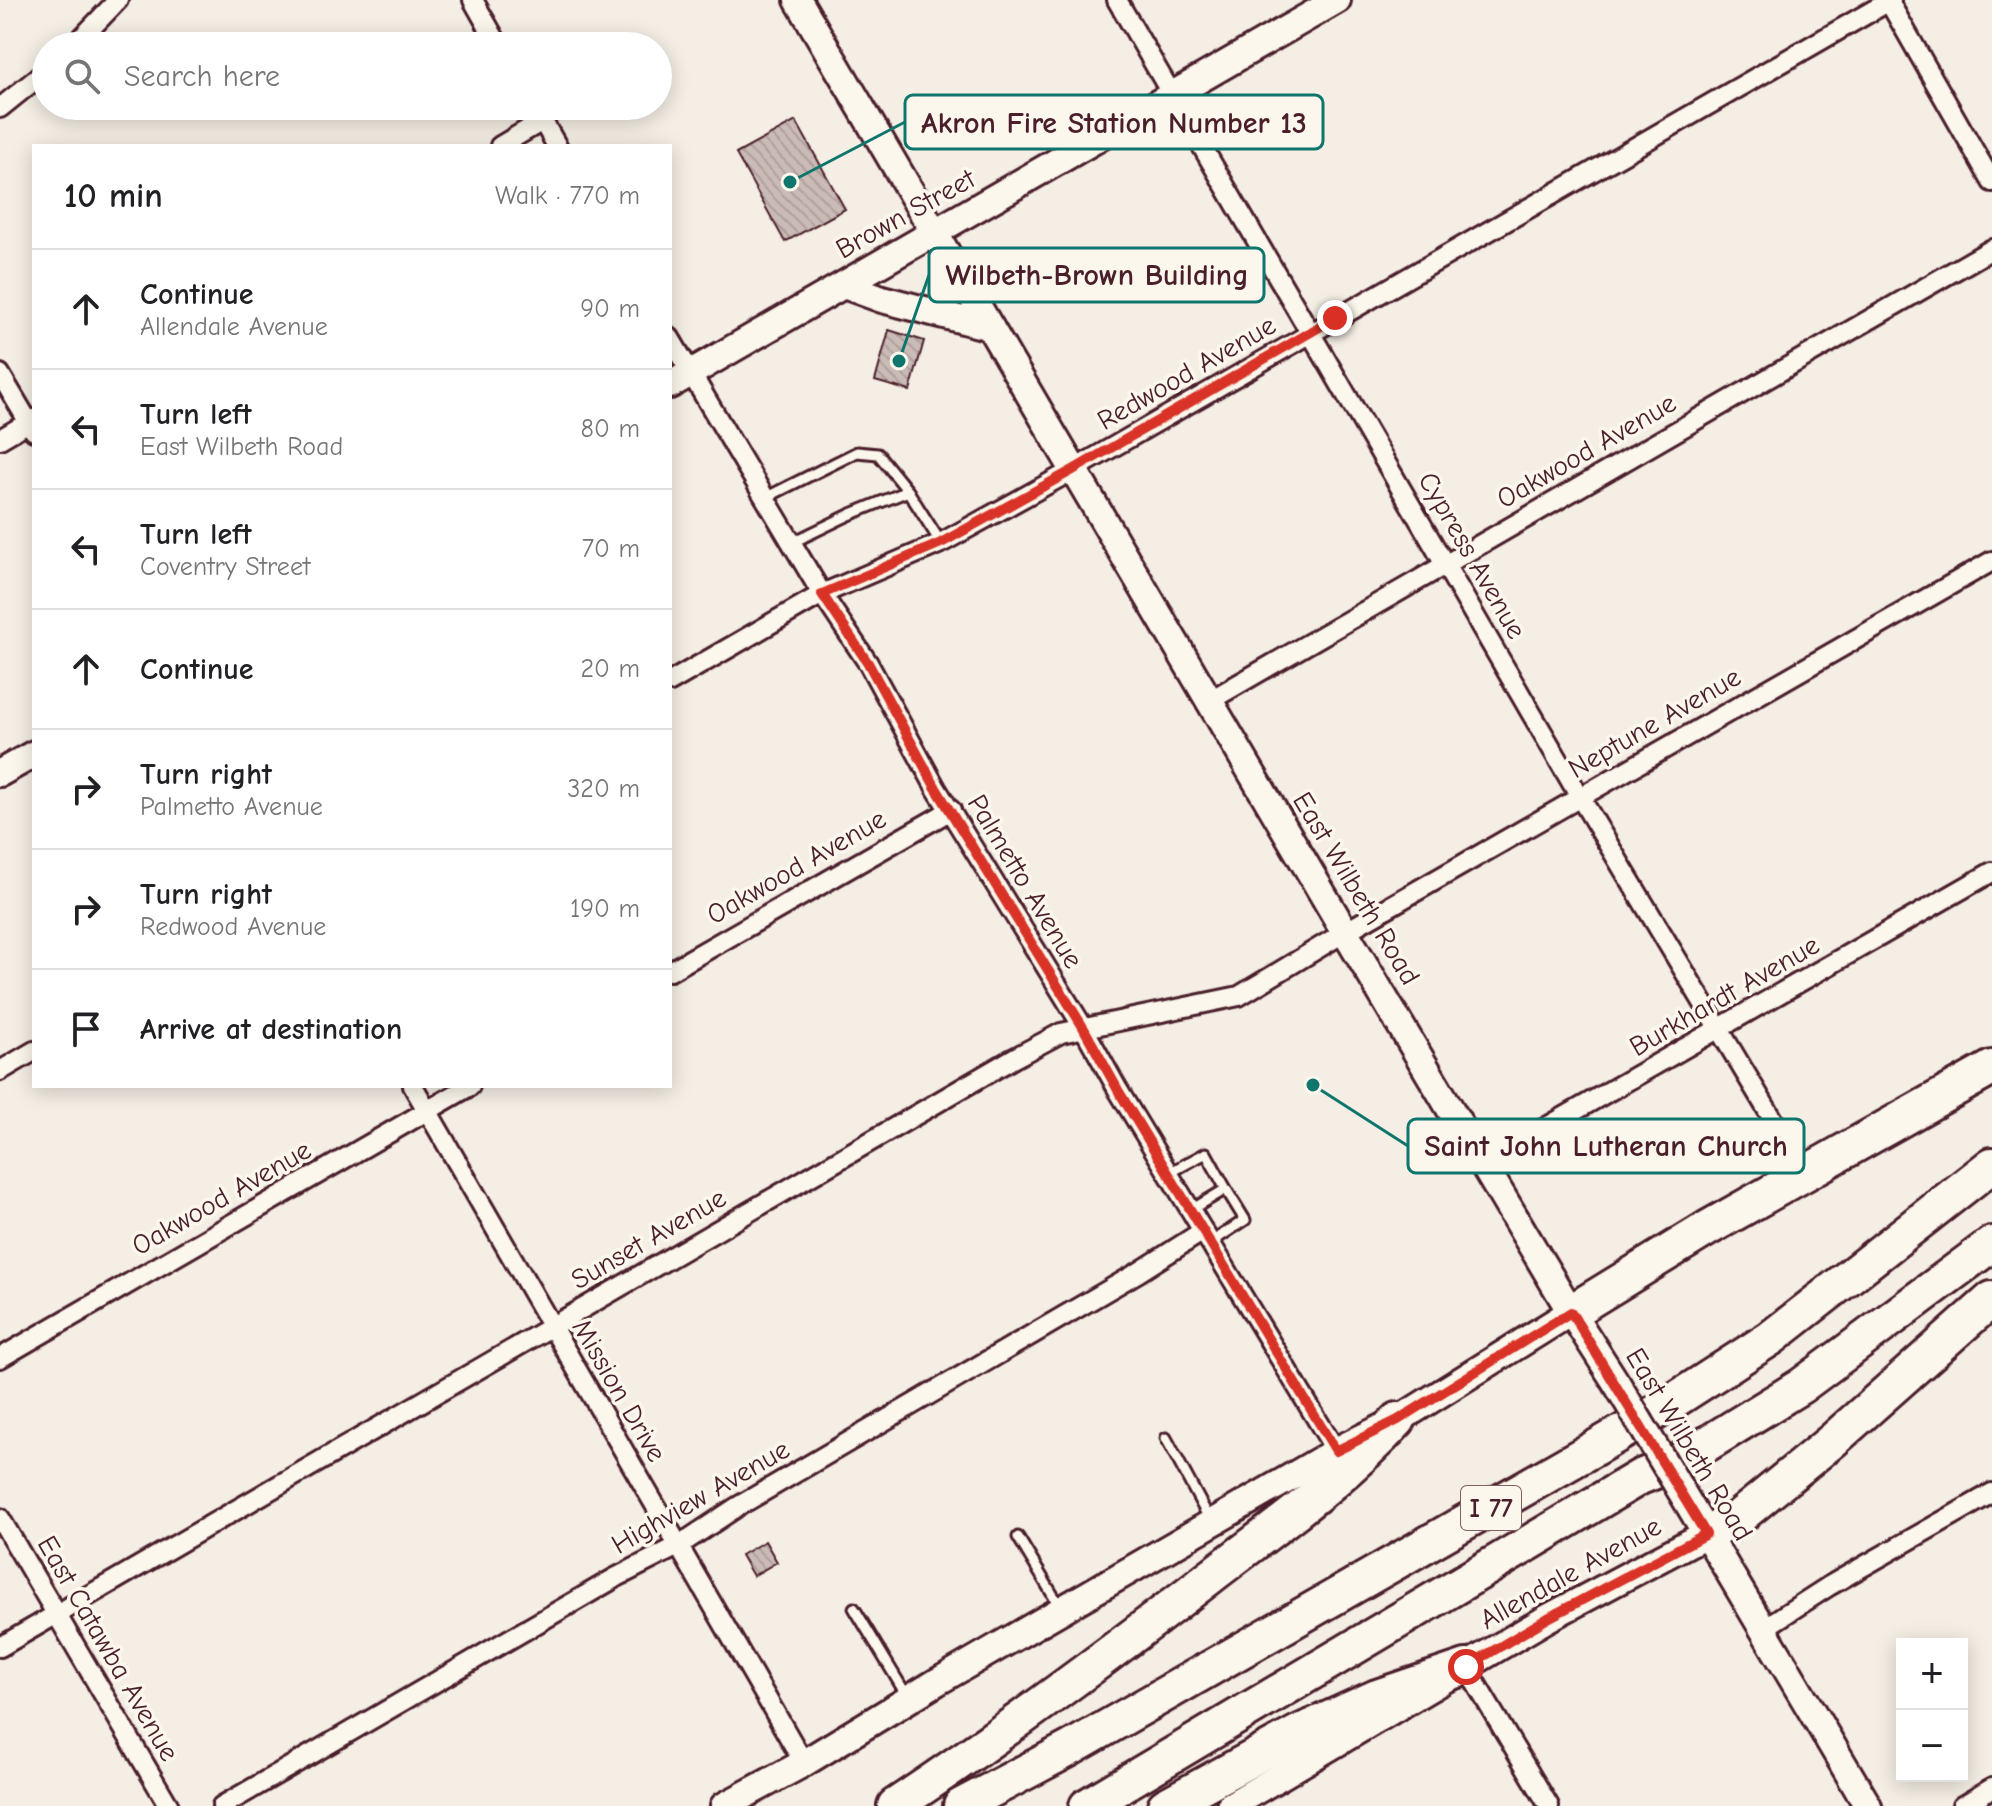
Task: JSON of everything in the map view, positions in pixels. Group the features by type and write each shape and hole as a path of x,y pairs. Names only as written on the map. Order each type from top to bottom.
{"highway":[{"path":"1571,1312 1708,1228 1992,1068"},
{"name":"I 77","path":"961,1806 1085,1740 1647,1418 1771,1338 1992,1165"},
{"name":"I 77","path":"1087,1806 1640,1477 1676,1463 1801,1386 1992,1244"},
{"path":"1706,1534 1739,1517 1832,1441 1992,1299"},
{"path":"895,1806 950,1770 1151,1623 1327,1487 1367,1454 1398,1420"},
{"path":"1165,1806 1298,1733 1377,1697 1466,1667"}],"main road":[{"name":"East Wilbeth Road","path":"798,0 1482,1164 1764,1628 1868,1806"},
{"name":"Brown Street","path":"680,379 1337,0"},
{"path":"844,285 882,299 990,327"},
{"path":"0,773 32,755"},
{"path":"724,1806 804,1763 1336,1451 1398,1420 1571,1312"},
{"name":"Allendale Avenue","path":"1234,1805 1548,1618 1706,1534"}],"street":[{"path":"87,32 118,0"},
{"path":"473,0 491,32"},
{"name":"Cypress Avenue","path":"1117,0 1580,797 1783,1136"},
{"path":"1889,0 1992,182"},
{"name":"Redwood Avenue","path":"672,681 822,594 941,543 1073,470 1889,0"},
{"path":"0,108 32,82"},
{"path":"502,144 531,120"},
{"path":"542,120 556,144"},
{"name":"Oakwood Avenue","path":"1209,701 1992,249"},
{"name":"Palmetto Avenue","path":"672,346 680,379 765,498 822,594 868,663 951,810 1336,1451"},
{"path":"0,374 32,424 0,439"},
{"name":"Neptune Avenue","path":"1345,932 1992,561"},
{"name":"Oakwood Avenue","path":"672,970 951,810"},
{"name":"Burkhardt Avenue","path":"1482,1164 1992,872"},
{"name":"Sunset Avenue","path":"0,1647 1061,1033 1239,996 1345,932"},
{"path":"0,1071 32,1052"},
{"name":"Mission Drive","path":"414,1088 804,1763"},
{"name":"Oakwood Avenue","path":"0,1358 466,1088"},
{"name":"Highview Avenue","path":"222,1806 615,1578 678,1546 737,1507 1139,1272 1207,1237"},
{"path":"1764,1628 1829,1586 1992,1493"},
{"name":"East Catawba Avenue","path":"0,1518 169,1806"},
{"path":"1466,1667 1549,1806"},
{"path":"1962,1806 1992,1788"}],"lane":[{"path":"765,498 857,452 878,454 908,491 941,543"},
{"path":"791,543 908,491"},
{"path":"1169,1173 1206,1153 1245,1220 1207,1237"},
{"path":"1191,1210 1226,1189"},
{"path":"1166,1438 1211,1523"},
{"path":"1018,1537 1062,1610"},
{"path":"854,1608 909,1699"}],"building":[{"path":"796,121 845,209 785,242 736,154"},
{"path":"889,330 924,341 910,391 875,381"},
{"path":"765,1541 777,1562 753,1576 741,1555"}],"place":[{"name":"Akron Fire Station Number 13","path":"790,182"},
{"name":"Wilbeth-Brown Building","path":"899,361"},
{"name":"Saint John Lutheran Church","path":"1313,1085"}],"route":[{"path":"1335,318 941,543 822,594 868,663 936,788 989,871 1336,1451 1398,1420 1571,1312 1604,1362 1706,1534 1548,1618 1466,1667"}]}
